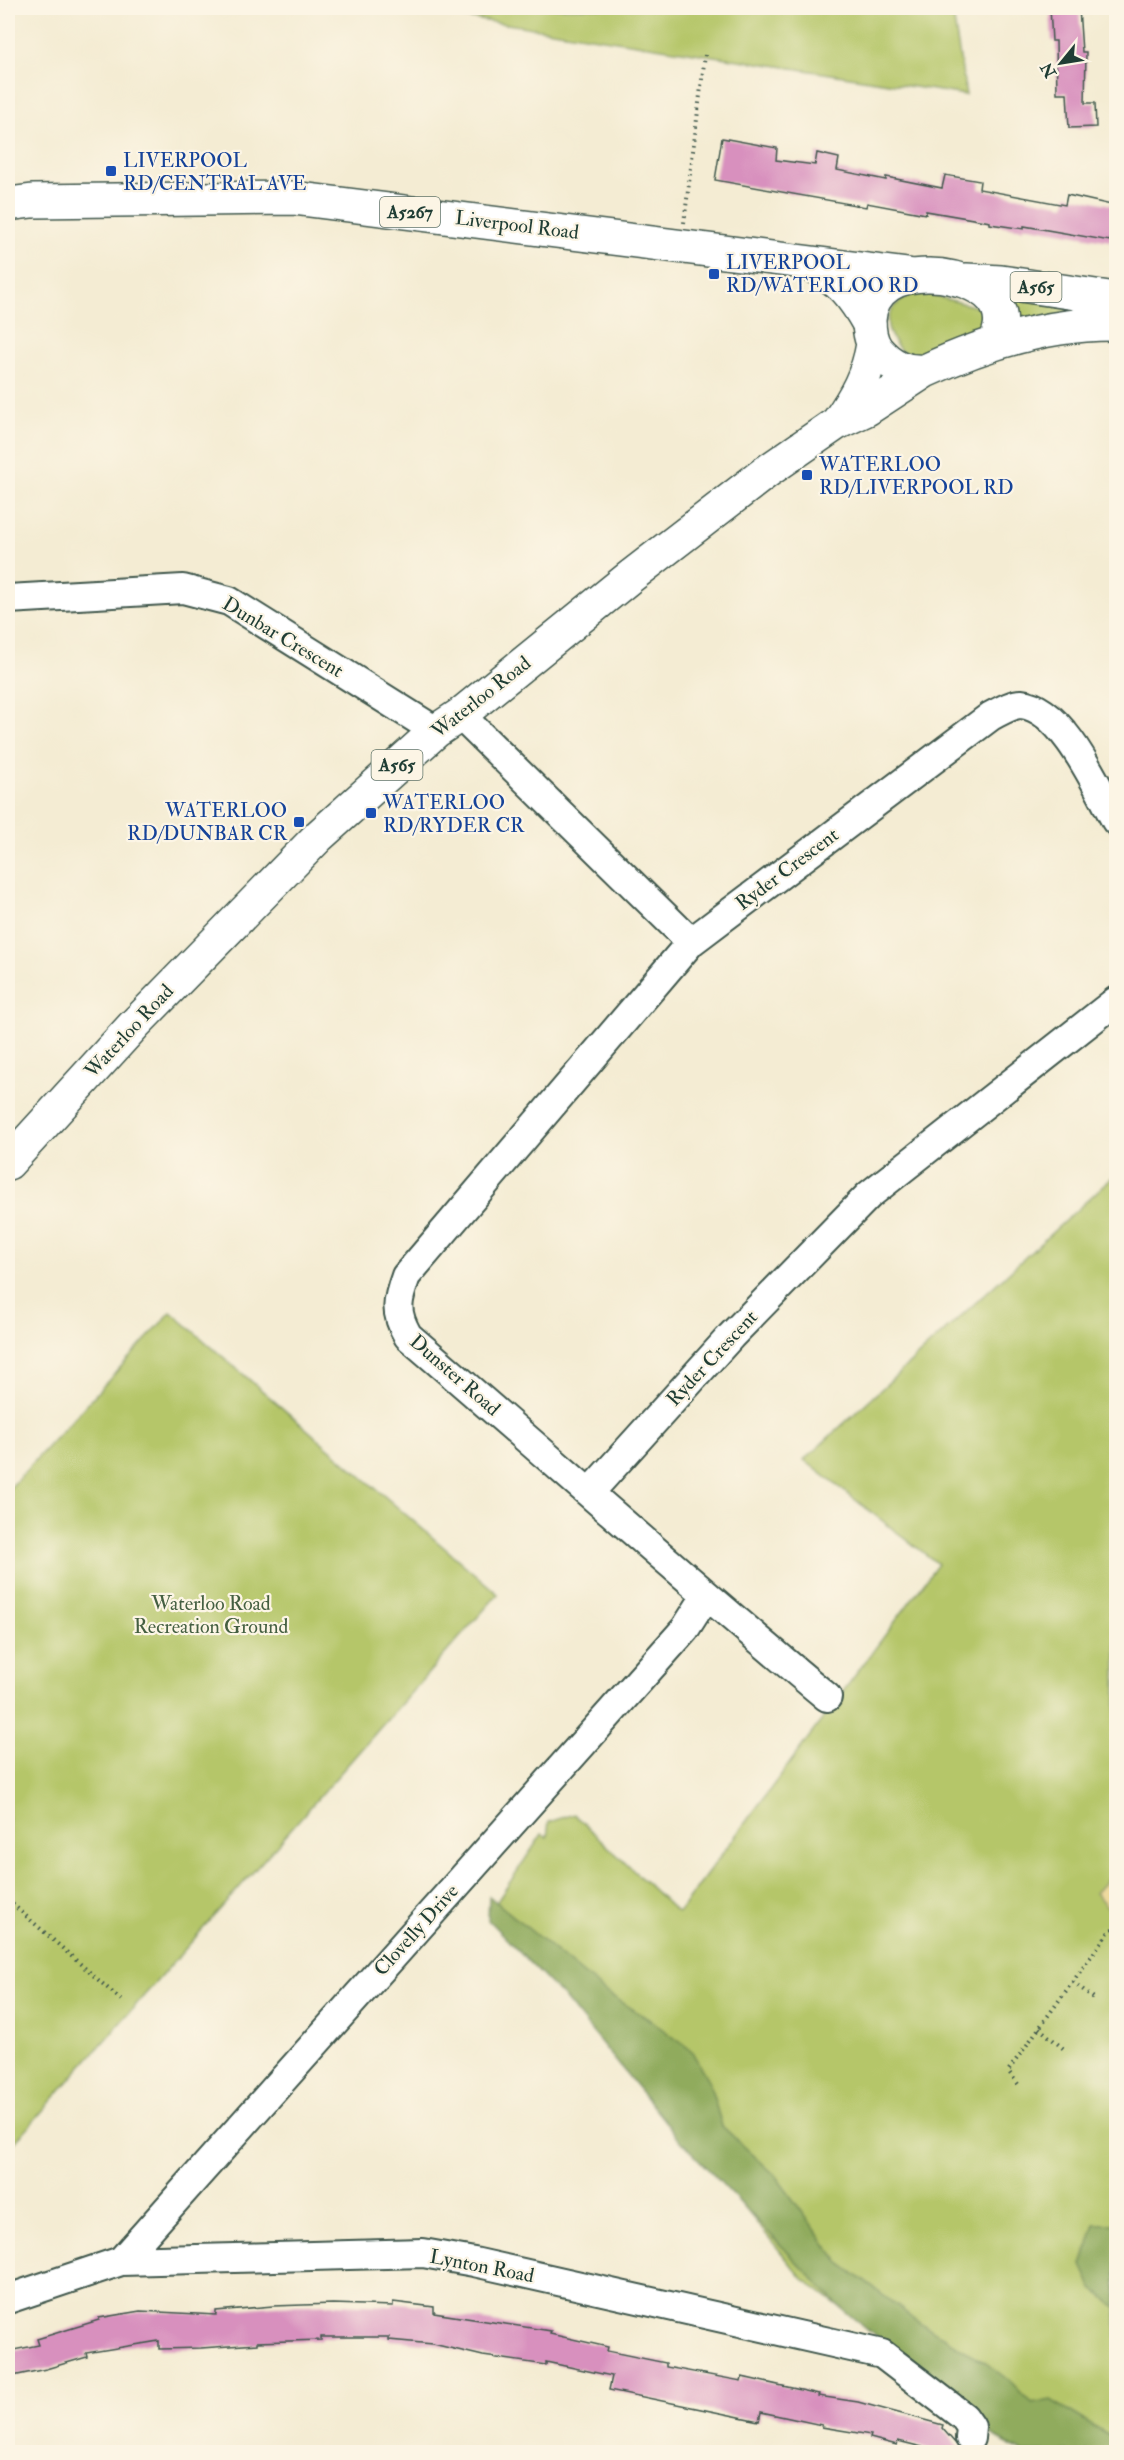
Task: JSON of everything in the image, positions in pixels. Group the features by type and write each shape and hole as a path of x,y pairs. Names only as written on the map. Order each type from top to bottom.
{"main road":[{"name":"Liverpool Road","path":"8,204 32,201 293,198 908,275"},
{"name":"Liverpool Road","path":"809,264 825,271 846,288 871,334"},
{"name":"A565","path":"871,334 870,310 876,297 894,280 908,275 1001,282 1116,299"},
{"name":"A565","path":"955,279 981,289 992,297 1000,318 1000,329 995,343"},
{"name":"A565","path":"925,371 995,343 1073,325 1116,324"},
{"path":"871,334 892,364 914,372 925,371"},
{"name":"Waterloo Road","path":"837,423 869,369 871,334"},
{"name":"Waterloo Road","path":"8,1163 134,1025 319,836 448,723 766,472 837,423 867,409 925,371"}],"street":[{"name":"Dunbar Crescent","path":"8,599 183,588 204,593 229,601 448,723"},
{"name":"Ryder Crescent","path":"691,942 991,716 1020,704 1043,711 1061,727 1116,821"},
{"path":"448,723 691,942"},
{"name":"Dunster Road","path":"691,942 406,1276 398,1298 398,1320 408,1336 590,1492 706,1596 827,1697"},
{"name":"Ryder Crescent","path":"590,1492 731,1336 869,1195 1116,1001"},
{"name":"Clovelly Drive","path":"121,2261 685,1629 706,1596"},
{"name":"Lynton Road","path":"8,2299 121,2261 423,2253 882,2354 964,2417 971,2427 970,2438"}],"path":[{"path":"681,245 705,55"},
{"path":"8,1900 121,2000"},
{"path":"1018,2084 1008,2071 1116,1926"},
{"path":"1073,1982 1095,1999"},
{"path":"1039,2028 1065,2050"}],"green space":[{"path":"428,8 952,8 966,95 429,12"},
{"path":"919,292 981,308 988,328 946,355 908,358 892,338 888,329 888,320 897,304"},
{"path":"1006,292 1111,308 1016,327 1018,315"},
{"path":"1116,1174 1116,2452 925,2371 803,2279 569,1995 490,1912 542,1834 547,1837 549,1822 574,1814 678,1913 938,1564 804,1460"},
{"name":"Waterloo Road Recreation Ground","path":"171,1312 498,1594 8,2150 8,1490"},
{"path":"489,1896 604,1991 650,2020 691,2050 709,2082 722,2126 775,2175 839,2262 921,2324 986,2363 1012,2383 1032,2404 1051,2400 1116,2439 1116,2452 1023,2452 996,2438 839,2306 682,2142 567,2001 488,1920"},
{"path":"1095,2224 1116,2224 1116,2307 1093,2289 1082,2265"}],"sand":[{"path":"1116,1870 1116,1913 1114,1914 1095,1893"}],"building":[{"path":"1050,8 1079,8 1082,52 1086,52 1085,103 1095,103 1096,127 1069,128 1067,93 1057,93 1056,41 1052,41"},
{"path":"722,138 777,148 776,160 815,165 817,153 839,158 837,170 886,180 886,177 942,188 945,175 980,181 979,189 1065,205 1067,195 1116,206 1110,241 1024,226 1024,229 990,224 990,222 926,211 926,214 867,203 866,207 715,180"},
{"path":"393,2302 434,2307 434,2313 551,2331 550,2334 608,2347 607,2351 666,2363 666,2367 741,2381 742,2377 819,2394 818,2396 858,2402 943,2425 942,2428 963,2452 942,2452 898,2441 897,2445 870,2438 871,2435 822,2427 822,2425 761,2412 759,2421 609,2390 612,2376 546,2362 546,2365 483,2356 433,2344 389,2340 389,2337 321,2337 321,2340 159,2349 159,2341 86,2353 87,2357 8,2377 8,2351 39,2345 37,2339 99,2320 99,2318 140,2311 216,2315 216,2311 273,2306 333,2304 393,2306"}],"place":[{"name":"LIVERPOOL RD/CENTRAL AVE","path":"111,171"},
{"name":"LIVERPOOL RD/WATERLOO RD","path":"714,274"},
{"name":"WATERLOO RD/LIVERPOOL RD","path":"807,475"},
{"name":"WATERLOO RD/RYDER CR","path":"371,813"},
{"name":"WATERLOO RD/DUNBAR CR","path":"299,822"}]}
